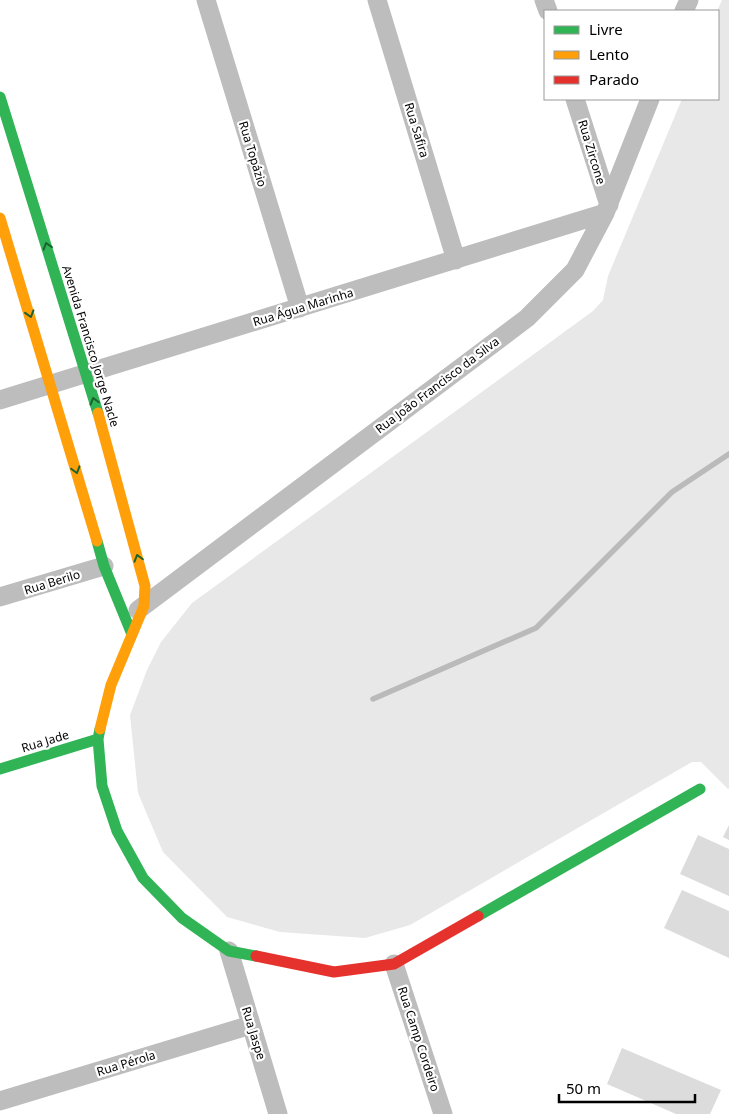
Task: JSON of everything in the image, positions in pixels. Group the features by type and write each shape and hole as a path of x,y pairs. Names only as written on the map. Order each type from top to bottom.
{"street":[{"name":"Rua Topázio","path":"206,0 300,308"},
{"name":"Rua Safira","path":"377,0 456,260"},
{"name":"Avenida Francisco Jorge Nacle","path":"0,96 87,374 142,575 145,595 144,606"},
{"name":"Rua Zircone","path":"575,100 607,209"},
{"name":"Rua João Francisco da Silva","path":"128,626 144,606 527,318 575,270 607,209 650,100"},
{"name":"Rua Água Marinha","path":"0,400 456,260 607,209"},
{"path":"0,218 104,566 128,626 98,739 102,786 117,831 143,878 182,918 229,951 334,972 394,964 700,789"},
{"name":"Rua Berilo","path":"0,597 104,566"},
{"name":"Rua Jade","path":"0,769 98,739"},
{"name":"Rua Jaspe","path":"229,951 278,1114"},
{"name":"Rua Camp Cordeiro","path":"394,964 443,1114"},
{"name":"Rua Pérola","path":"0,1101 251,1025"}],"shaded area":[{"path":"722,0 729,0 729,788 701,762 692,762 410,925 365,938 280,932 227,917 163,852 138,793 130,715 147,670 161,642 192,603 593,311 603,300 608,276 682,100 719,100 719,10 717,10"}],"building":[{"path":"729,825 729,840 723,837"},
{"path":"698,835 729,849 729,896 680,874"},
{"path":"682,890 729,911 729,958 664,928"},
{"path":"622,1048 721,1090 710,1114 676,1114 607,1084"}],"waterway":[{"path":"373,699 536,628 672,492 729,454"}],"traffic: fast":[{"path":"0,97 98,413"},
{"path":"97,541 104,566 131,632"},
{"path":"100,729 98,739 102,786 117,831 143,878 182,918 229,951 256,956"},
{"path":"0,769 98,739"},
{"path":"478,916 700,789"}],"traffic: slow":[{"path":"0,218 97,541"},
{"path":"98,413 145,586 144,606 111,685 100,729"}],"traffic: jam":[{"path":"256,956 334,972 394,964 478,916"}]}
